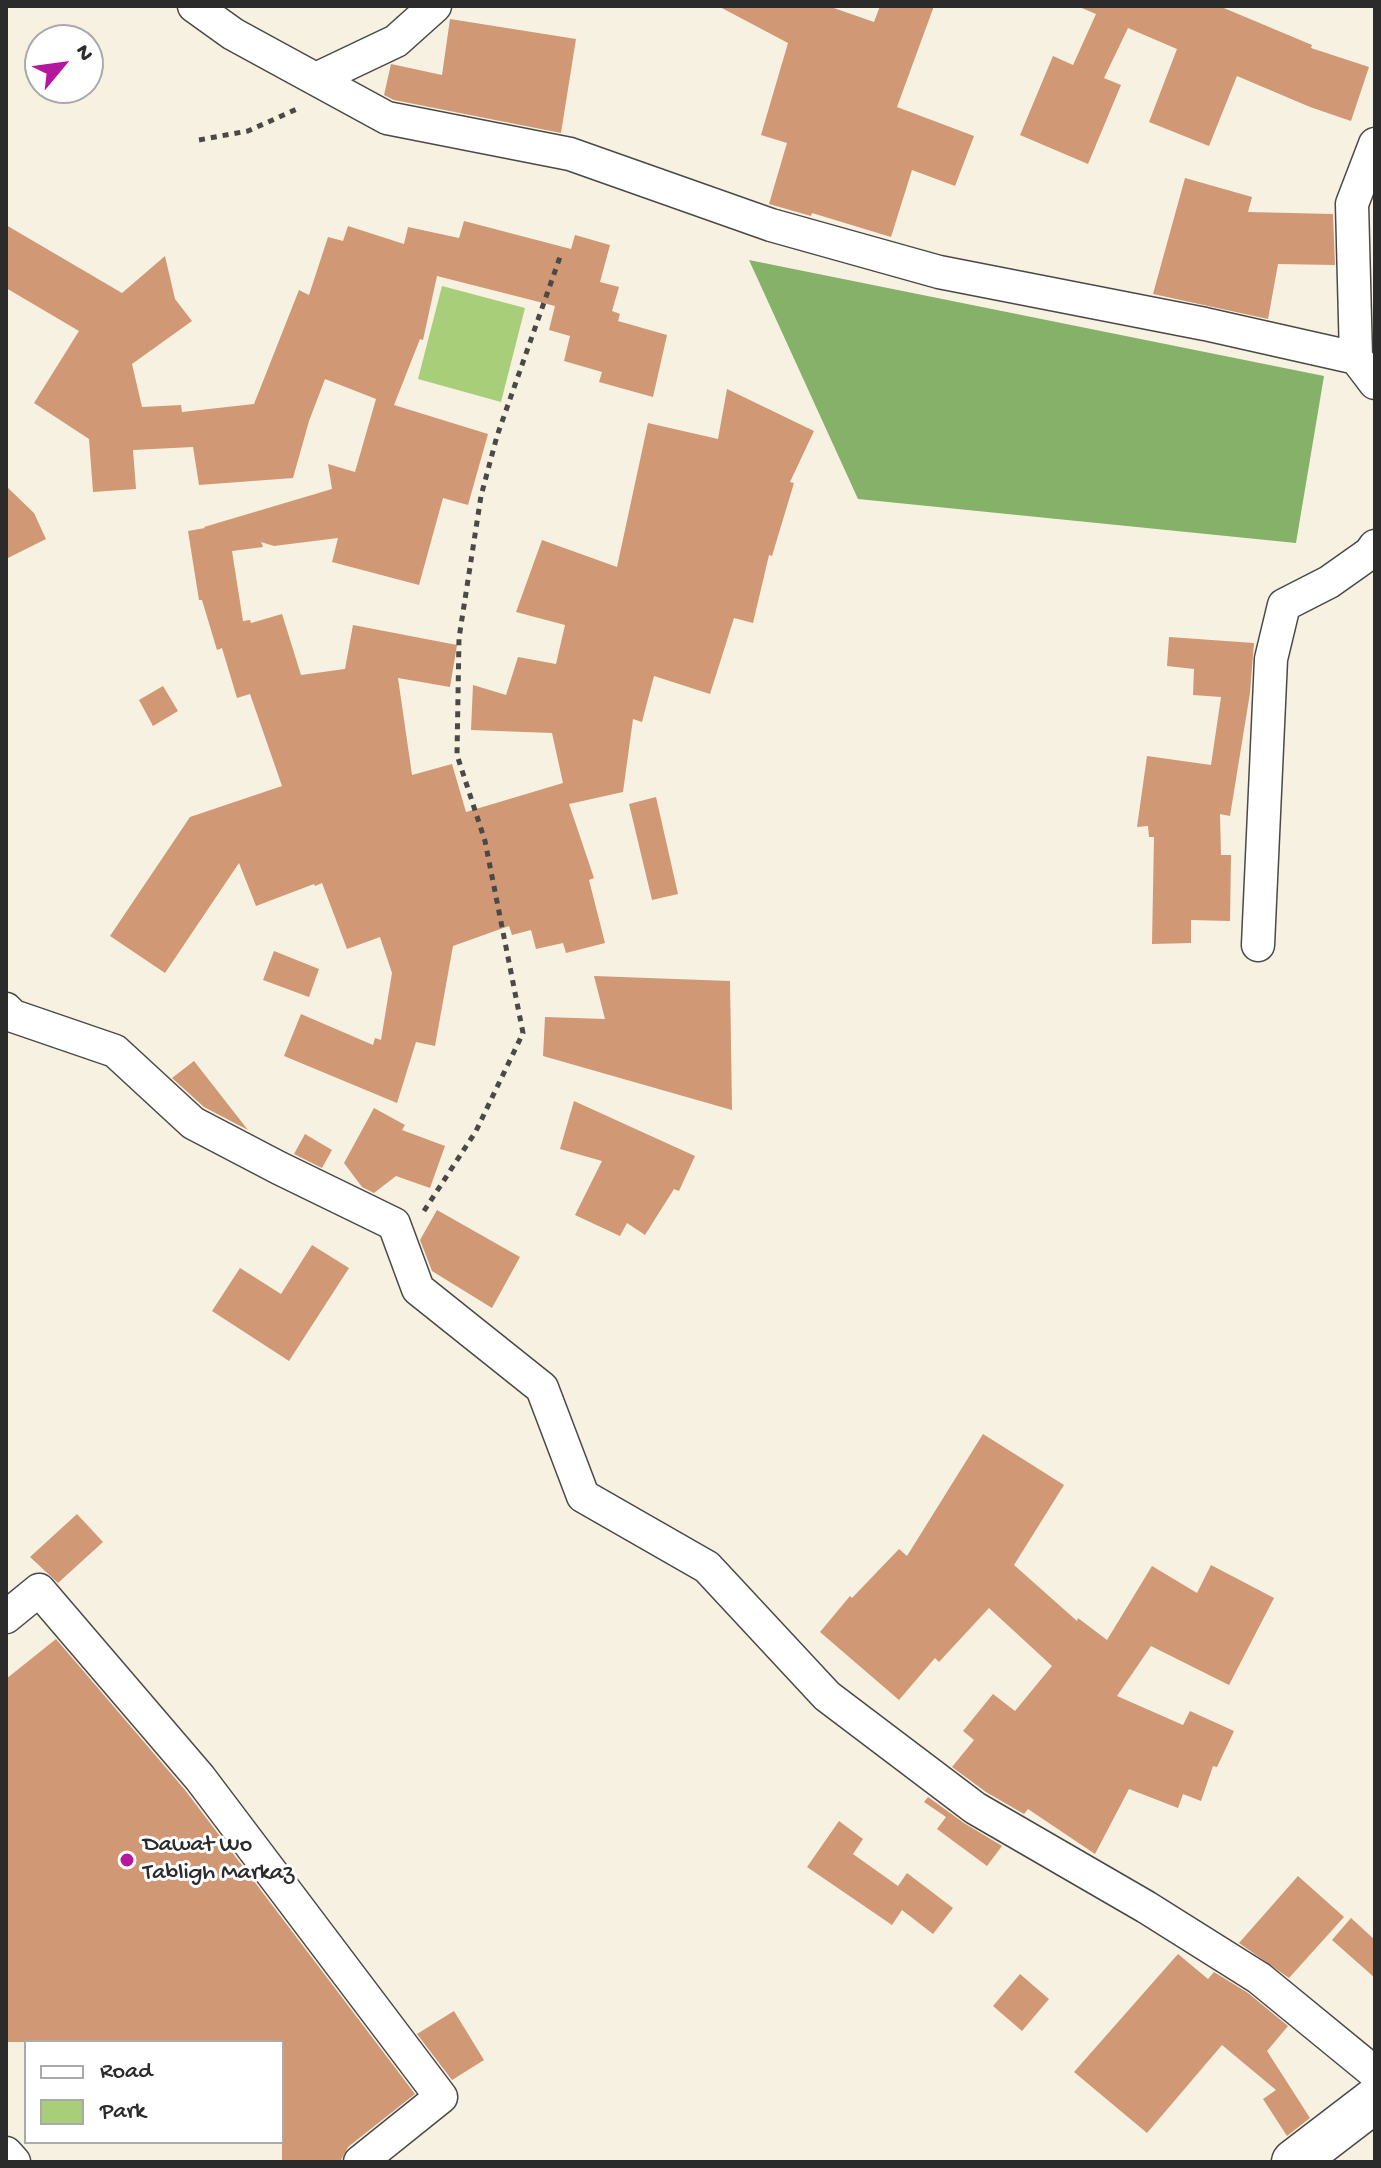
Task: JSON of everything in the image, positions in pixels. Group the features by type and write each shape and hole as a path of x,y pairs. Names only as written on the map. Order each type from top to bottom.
{"main road":[{"path":"1294,2162 1375,2100"}],"street":[{"path":"194,6 233,34 387,118 570,154 771,225 939,272 1205,324 1366,370 1352,204 1375,144"},
{"path":"326,85 396,41 435,6"},
{"path":"1258,945 1271,659 1284,605 1329,582 1370,553 1375,546"},
{"path":"6,1009 13,1016 115,1051 193,1123 394,1224 418,1289 542,1388 583,1496 707,1567 827,1696 975,1808 1146,1907 1259,1978 1375,2073"},
{"path":"6,1617 39,1590 200,1778 441,2097 360,2162"},
{"path":"6,2153 14,2162"}],"path":[{"path":"199,140 248,131 326,85"},
{"path":"402,1245 476,1131 523,1033 485,841 457,755 459,638 481,496 497,436 560,257"}],"green space":[{"path":"749,260 1324,376 1296,543 858,499"},
{"path":"442,286 525,308 501,402 418,379"}],"building":[{"path":"718,6 828,6 874,22 880,6 934,6 897,107 974,136 955,186 912,170 891,237 812,213 811,216 769,204 787,143 761,135 788,43"},
{"path":"1077,6 1219,6 1312,45 1311,48 1369,67 1351,121 1237,76 1209,146 1149,122 1177,49 1128,28 1104,78 1121,85 1088,164 1020,135 1053,56 1073,65 1096,14"},
{"path":"450,19 576,39 561,133 394,100 384,95 391,64 442,75"},
{"path":"1185,178 1252,197 1248,212 1333,214 1335,265 1278,264 1268,319 1153,294"},
{"path":"464,221 571,249 575,235 610,245 600,282 619,287 612,311 620,314 618,321 667,335 653,397 599,382 602,372 564,361 570,336 549,330 555,306 437,276 423,340 420,339 394,405 488,434 468,505 443,498 419,585 332,562 338,538 274,546 261,542 263,547 232,551 243,621 250,620 251,623 282,614 301,675 345,669 353,625 457,645 450,687 398,678 412,775 452,764 466,812 563,783 552,733 471,730 473,685 506,695 518,657 556,664 565,625 516,612 542,540 617,567 648,423 718,439 727,389 814,431 790,482 794,483 772,556 769,555 753,623 734,618 710,694 654,676 642,722 633,719 623,792 569,804 594,878 589,880 605,943 566,953 563,943 536,949 531,930 512,935 509,926 453,946 435,1046 416,1042 397,1103 284,1056 301,1014 373,1045 375,1038 381,1040 392,973 380,937 347,949 322,883 256,906 239,863 165,973 110,936 190,817 282,786 250,694 237,698 222,648 217,650 202,600 199,600 188,531 332,489 328,464 355,472 376,399 325,379 293,478 199,485 193,447 133,450 136,489 93,492 89,439 34,403 79,331 6,288 6,225 122,293 165,256 175,299 192,321 132,364 142,407 181,405 182,412 254,404 299,290 309,295 328,237 343,241 348,226 404,244 408,227 459,238"},
{"path":"6,486 34,513 46,539 6,559"},
{"path":"1169,637 1254,643 1250,693 1230,816 1220,814 1221,855 1231,855 1230,921 1191,920 1191,943 1152,944 1154,837 1149,837 1148,826 1137,827 1147,756 1211,765 1221,697 1193,695 1194,669 1167,666"},
{"path":"163,686 178,711 153,726 139,700"},
{"path":"656,797 678,894 652,900 629,804"},
{"path":"274,951 319,969 309,997 263,980"},
{"path":"594,976 730,981 732,1110 543,1056 545,1017 605,1019"},
{"path":"194,1061 248,1130 204,1107 172,1078"},
{"path":"574,1101 695,1156 679,1191 674,1189 645,1235 627,1223 620,1236 575,1215 602,1161 560,1149"},
{"path":"374,1108 405,1125 402,1130 445,1146 430,1188 396,1176 374,1193 362,1187 344,1163"},
{"path":"305,1134 332,1150 322,1168 294,1154"},
{"path":"437,1210 520,1257 492,1308 432,1271 420,1240"},
{"path":"312,1245 349,1268 289,1361 212,1311 240,1268 281,1294"},
{"path":"983,1434 1064,1485 1014,1565 1077,1621 1078,1618 1107,1640 1152,1566 1197,1593 1211,1565 1274,1598 1229,1685 1151,1646 1117,1696 1183,1725 1190,1711 1234,1731 1217,1767 1213,1766 1201,1801 1183,1794 1178,1808 1129,1789 1095,1854 1028,1809 1024,1814 986,1792 952,1767 974,1740 963,1731 993,1694 1015,1711 1052,1666 989,1608 939,1662 935,1658 899,1700 820,1632 850,1596 852,1598 899,1549 907,1556"},
{"path":"77,1514 103,1542 58,1583 30,1557"},
{"name":"Dawat Wo Tabligh Markaz","path":"56,1639 185,1790 415,2094 348,2147 340,2162 282,2162 284,2040 6,2042 6,1679"},
{"path":"928,1797 1002,1846 987,1866 937,1829 946,1817 924,1802"},
{"path":"839,1821 863,1839 853,1854 898,1886 907,1873 953,1908 933,1934 902,1910 892,1925 807,1867"},
{"path":"1298,1876 1344,1917 1289,1978 1239,1943"},
{"path":"1351,1918 1375,1940 1375,1978 1332,1940"},
{"path":"1178,1954 1208,1979 1214,1972 1248,1993 1288,2026 1267,2051 1310,2118 1287,2136 1263,2099 1276,2090 1222,2045 1147,2133 1074,2072"},
{"path":"1020,1974 1049,1999 1022,2031 993,2006"},
{"path":"454,2011 484,2060 452,2080 417,2034"}],"place":[{"name":"Dawat Wo Tabligh Markaz","path":"127,1860"}]}
